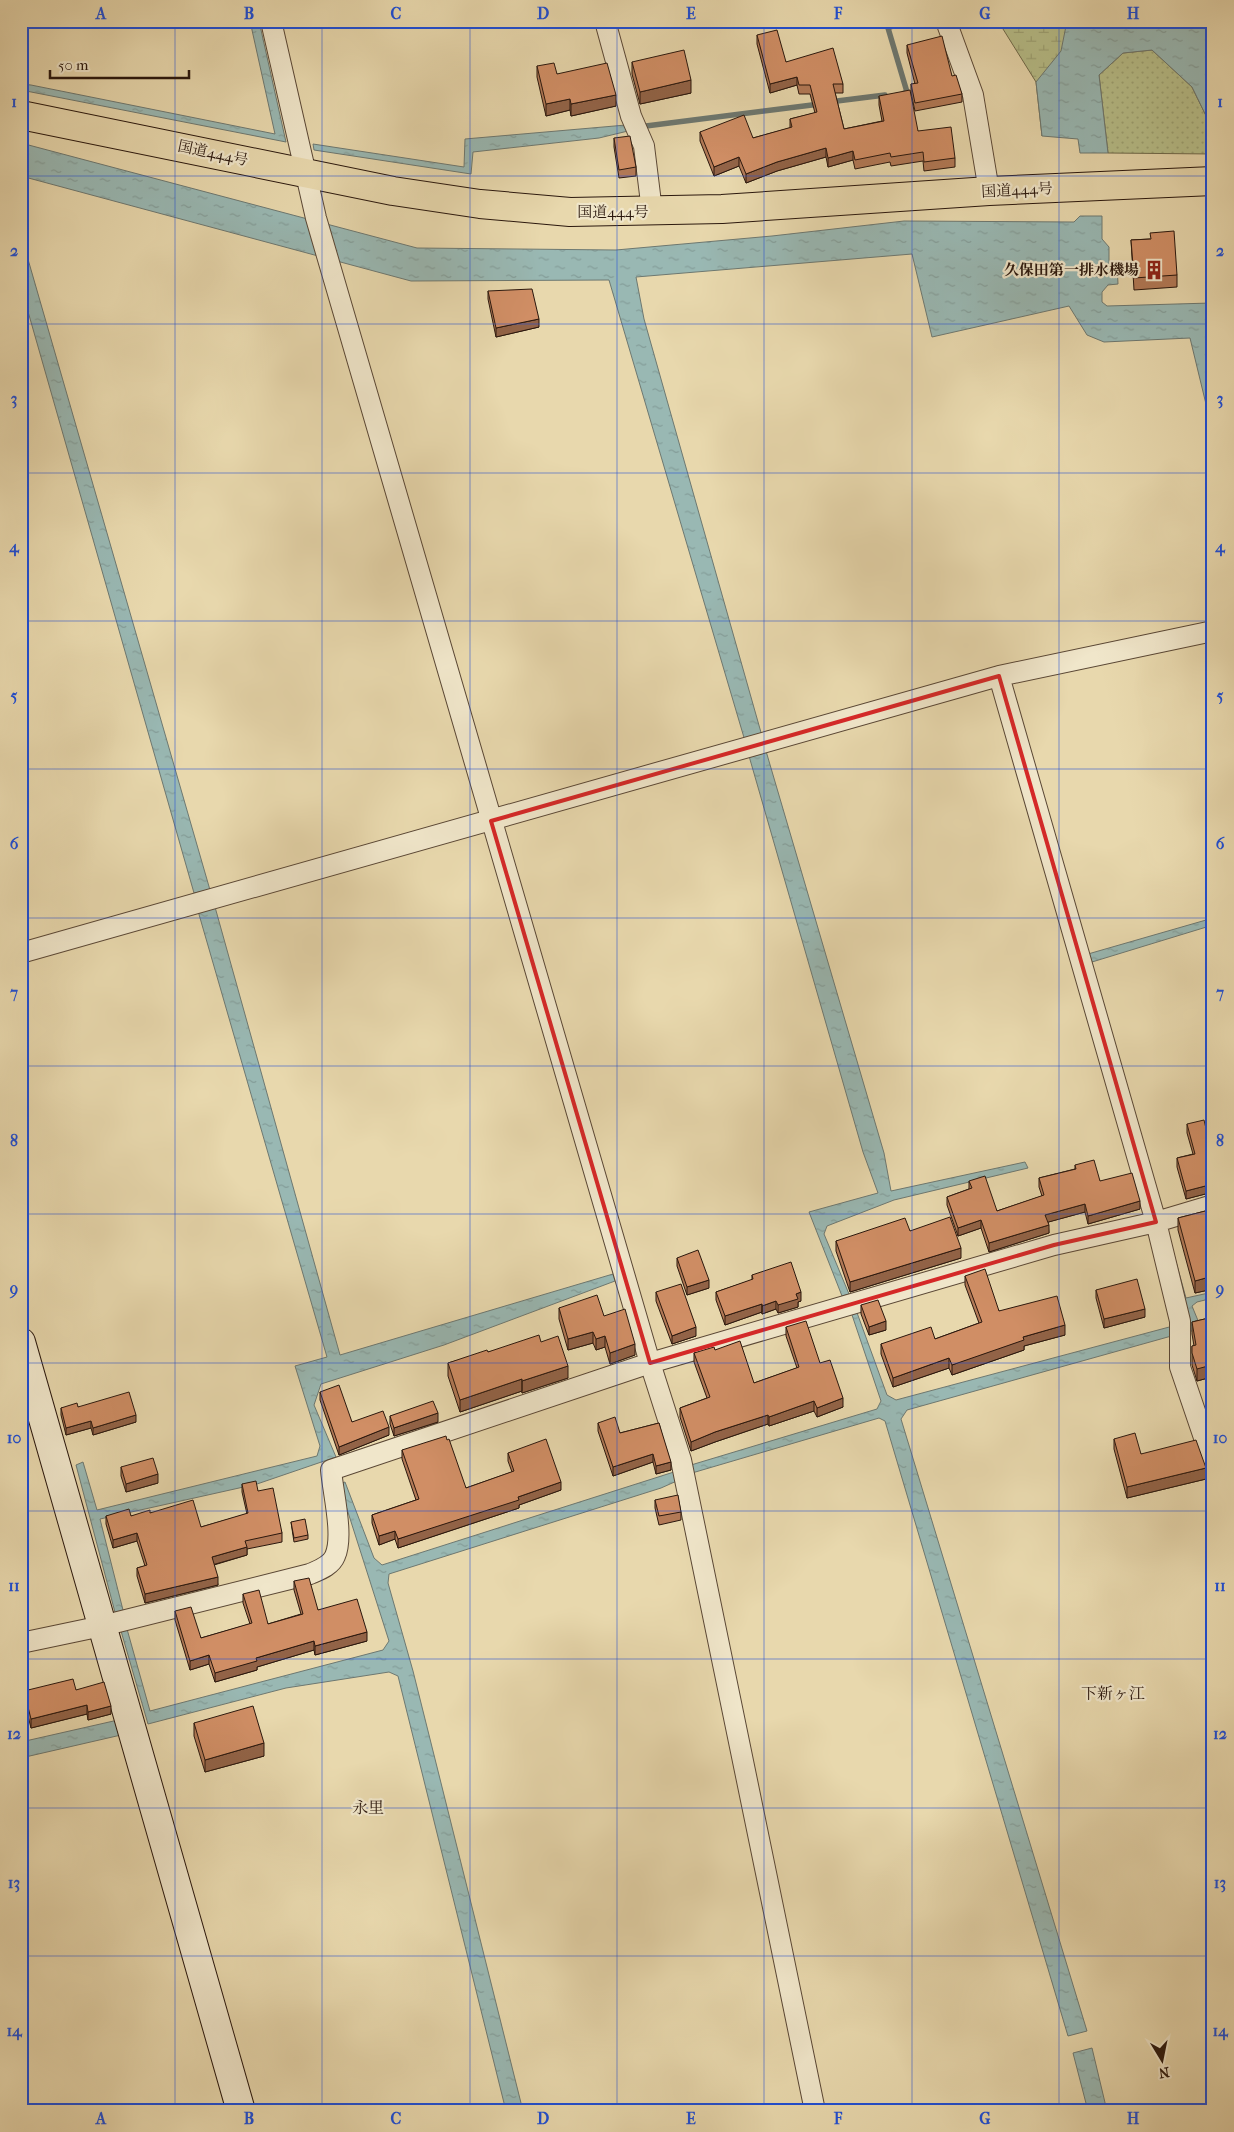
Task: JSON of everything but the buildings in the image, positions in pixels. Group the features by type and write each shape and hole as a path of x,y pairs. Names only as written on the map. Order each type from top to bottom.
{"highway":[{"name":"国道444号","path":"21,115 393,191 480,204 570,212 652,212 989,191 1213,181"}],"street":[{"path":"271,21 316,218 491,821 650,1362 681,1460 815,2111"},
{"path":"605,21 630,116 644,146 652,212"},
{"path":"946,21 973,95 989,191"},
{"path":"21,953 999,676 1213,631"},
{"path":"999,676 1156,1222 1180,1321 1180,1367 1213,1464"},
{"path":"21,1643 102,1626 310,1574 324,1568 335,1557 339,1538 331,1470 650,1362 1054,1245 1156,1222 1213,1205"},
{"path":"21,1342 241,2111"}],"highlighted area":[{"path":"999,676 1156,1222 1054,1245 650,1363 491,821"}],"green space":[{"path":"998,21 1076,21 1042,136 1036,82"},
{"path":"1152,50 1192,87 1213,130 1213,154 1108,153 1099,75 1123,53"}],"water":[{"path":"250,21 259,21 286,142 21,90 21,84 31,85 275,134"},
{"path":"1067,21 1213,21 1213,130 1192,87 1152,50 1123,53 1099,75 1108,153 1080,153 1078,139 1042,136 1036,82 1061,51"},
{"path":"626,125 628,131 599,138 473,152 471,174 314,150 313,144 464,167 465,139"},
{"path":"21,143 417,248 616,250 772,236 904,221 1074,222 1080,216 1102,216 1102,239 1109,247 1109,264 1117,264 1118,284 1108,285 1102,292 1102,302 1107,306 1211,303 1213,313 1213,433 1190,338 1104,342 1087,335 1069,306 932,337 912,254 636,277 644,319 762,736 745,741 609,280 411,281 21,176"},
{"path":"21,235 210,890 194,893 21,287"},
{"path":"766,751 884,1153 891,1191 1025,1162 1028,1168 894,1200 827,1226 824,1234 849,1294 842,1296 809,1212 878,1193 863,1152 749,756"},
{"path":"215,907 340,1355 613,1274 615,1281 444,1345 321,1384 314,1405 336,1457 257,1484 100,1519 124,1614 116,1616 76,1465 83,1462 97,1510 317,1456 320,1446 295,1366 327,1357 198,911"},
{"path":"1213,918 1213,925 1092,962 1088,954"},
{"path":"1167,1229 1186,1298 1213,1292 1213,1298 1197,1302 1192,1306 1199,1323 1196,1330 1187,1332"},
{"path":"856,1310 887,1395 896,1400 1173,1326 1175,1335 907,1410 901,1419 1087,2031 1068,2036 885,1421 879,1418 692,1473 691,1465 877,1409 881,1401 851,1312"},
{"path":"677,1471 679,1480 661,1488 389,1574 388,1583 413,1671 523,2111 506,2111 398,1676 389,1672 286,1688 148,1724 121,1631 127,1629 150,1711 383,1650 389,1641 339,1484 345,1482 374,1558 382,1565"},
{"path":"118,1720 121,1735 21,1758 21,1742"},
{"path":"1092,2048 1107,2111 1088,2111 1073,2053"}],"waterway":[{"path":"903,22 888,28 907,92 904,93"},
{"path":"829,102 885,95"},
{"path":"646,126 820,104"}],"place":[{"name":"久保田第一排水機場","path":"1154,270"}],"district":[{"name":"下新ヶ江","path":"1113,1693"},
{"name":"永里","path":"368,1807"}]}
